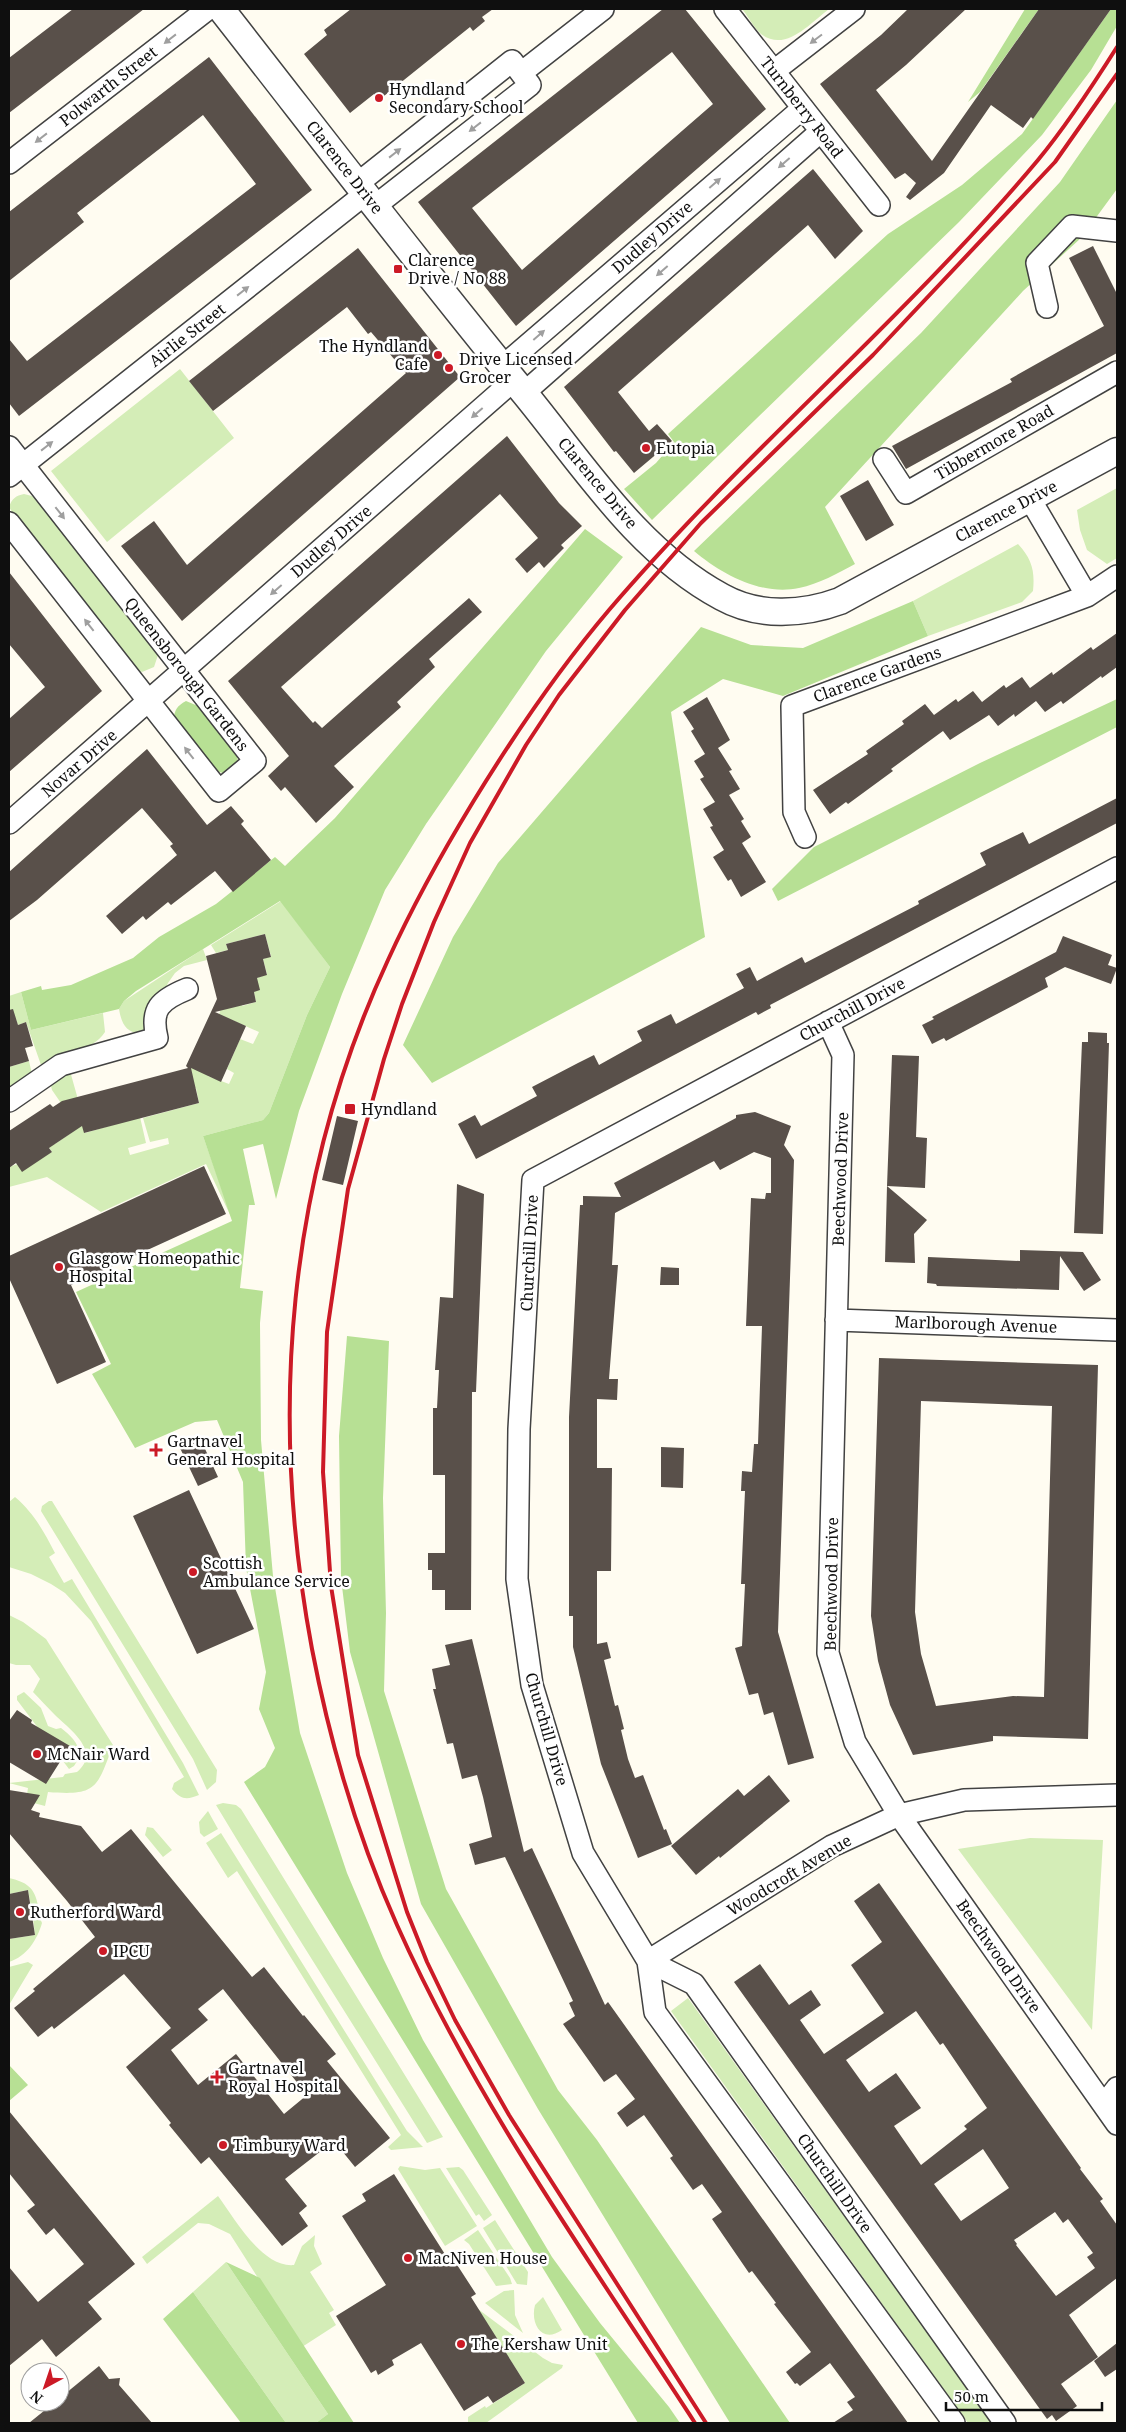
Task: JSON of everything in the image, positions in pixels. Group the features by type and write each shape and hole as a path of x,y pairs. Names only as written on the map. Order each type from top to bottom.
{"street":[{"name":"Polwarth Street","path":"9,163 208,9"},
{"name":"Clarence Drive","path":"221,9 366,195 603,492 630,523 659,550 723,598 772,612 804,611 840,601 1117,451"},
{"path":"521,73 603,9"},
{"name":"Turnberry Road","path":"725,9 879,205"},
{"path":"774,71 854,9"},
{"name":"Airlie Street","path":"16,470 366,195 530,85 512,61 366,195"},
{"name":"Dudley Drive","path":"149,702 513,380 802,108"},
{"name":"Dudley Drive","path":"513,380 821,131"},
{"path":"1047,307 1037,264 1072,226 1117,231"},
{"name":"Tibbermore Road","path":"884,459 906,493 1117,372"},
{"name":"Queensborough Gardens","path":"9,447 16,470 184,672 255,761 219,791 9,523"},
{"path":"1030,498 1087,596"},
{"name":"Clarence Gardens","path":"805,837 794,812 792,706 1087,596 1117,576"},
{"name":"Novar Drive","path":"9,823 149,702"},
{"name":"Churchill Drive","path":"954,2423 655,2012 648,1961 583,1853 532,1685 516,1579 519,1430 533,1180 1117,868"},
{"path":"9,1101 61,1066 157,1038 153,1021 157,1009 171,995 187,989"},
{"name":"Beechwood Drive","path":"828,1022 843,1055 828,1653 856,1742 899,1816 1117,2124"},
{"name":"Marlborough Avenue","path":"836,1320 1117,1330"},
{"name":"Woodcroft Avenue","path":"648,1961 832,1846 899,1816 964,1800 1002,1797 1117,1794"},
{"name":"Churchill Drive","path":"648,1961 694,1984 1005,2423"},
{"path":"1104,2105 1117,2088"}],"green space":[{"path":"742,9 829,9 797,34 779,40 770,39 761,34"},
{"path":"1025,9 1039,9 980,92 968,102"},
{"path":"1111,9 1117,9 1117,26 1091,70 1042,135 959,222 652,520 624,489 656,463 674,442 668,434 888,234 962,185 1022,134"},
{"path":"1117,100 1117,189 1081,238 1023,291 825,507 855,564 814,584 785,590 770,589 756,586 729,575 716,568 694,551 921,333 1060,182"},
{"path":"180,369 234,438 107,542 51,471"},
{"path":"1117,488 1117,558 1107,564 1087,550 1080,530 1077,510"},
{"path":"24,494 32,496 40,504 158,655 154,667 142,672 135,669 14,515 9,507 11,501"},
{"path":"585,529 623,557 546,651 426,824 385,890 342,994 299,1111 276,1199 263,1144 243,1149 255,1205 249,1205 240,1288 263,1291 260,1323 261,1440 273,1576 300,1733 347,1873 383,1958 423,2040 552,2257 600,2323 680,2423 638,2423 244,1782 265,1767 275,1748 259,1709 266,1672 246,1568 243,1482 217,1420 195,1422 135,1448 92,1374 111,1364 76,1292 232,1221 203,1136 263,1120 269,1113 307,1015 330,967 280,901 136,991 124,1001 119,1009 31,1030 21,992 41,986 42,990 71,985 133,958 159,937 216,904 275,857 285,866 335,818"},
{"path":"1018,544 1027,555 1032,566 1033,591 1022,602 928,636 913,601"},
{"path":"913,601 928,636 783,696 723,679 671,712 705,937 432,1083 403,1045 453,937 498,863 701,627 751,645 803,648"},
{"path":"1117,699 1117,727 778,901 772,889 814,847 980,763"},
{"path":"186,701 198,706 237,755 238,763 226,774 213,770 174,720 177,709"},
{"path":"281,901 330,967 307,1015 269,1113 263,1120 203,1136 233,1221 206,1164 101,1212 47,1177 9,1187 9,1167 52,1152 46,1143 51,1139 55,1144 71,1133 67,1127 74,1122 52,1090 50,1082 70,1071 85,1133 140,1117 146,1143 128,1148 130,1155 169,1144 168,1138 150,1142 143,1118 199,1103 196,1088 192,1089 187,1063 209,1073 208,1076 229,1084 234,1073 227,1069 240,1039 253,1044 259,1032 232,1020 217,1018 220,1012 219,1008 241,1002 242,1006 256,1002 254,992 257,978 267,974 263,959 271,956 265,934 226,944 228,950 216,953 211,945"},
{"path":"203,949 207,960 184,966 175,973 168,983 150,1031 137,1033 128,1029 122,1021 119,1009 124,1001"},
{"path":"21,992 31,1030 103,1013 105,1032 99,1039 84,1049 41,1065 26,1022 18,1025 16,1019 9,1020 9,996"},
{"path":"29,1061 32,1074 11,1087 9,1084 9,1067"},
{"path":"347,1336 389,1341 383,1498 386,1613 384,1691 446,1889 558,2090 597,2140 790,2423 730,2423 538,2109 421,1904 350,1652 341,1578 339,1436"},
{"path":"15,1497 28,1510 43,1530 55,1553 49,1557 64,1583 72,1579 183,1763 199,1795 184,1798 172,1789 174,1783 184,1777 91,1621 65,1593 31,1574 9,1567 9,1502"},
{"path":"52,1501 217,1770 216,1782 207,1790 193,1759 41,1511 42,1506"},
{"path":"9,1615 23,1622 46,1639 113,1745 103,1771 93,1786 77,1792 48,1792 45,1806 26,1801 28,1788 9,1783 63,1777 65,1774 77,1772 84,1764 85,1748 75,1734 33,1692 40,1679 30,1665 9,1663"},
{"path":"24,1692 41,1708 48,1726 56,1729 61,1728 74,1740 79,1750 79,1755 74,1766 69,1769 17,1700 17,1696"},
{"path":"223,1803 236,1805 241,1809 443,2137 427,2143 216,1805"},
{"path":"208,1811 218,1829 204,1837 200,1833 199,1822"},
{"path":"147,1827 153,1828 172,1850 163,1857 145,1835"},
{"path":"221,1833 407,2131 423,2147 391,2150 388,2147 401,2135 237,1871 228,1878 206,1843"},
{"path":"1030,1838 1103,1840 1092,2030 958,1849"},
{"path":"9,1878 29,1886 35,1894 38,1906 31,1907 28,1890 9,1894"},
{"path":"39,1916 42,1923 34,1941 26,1952 9,1962 9,1939 35,1935 33,1918"},
{"path":"28,1962 33,1965 9,2005 9,1967"},
{"path":"688,1998 992,2423 968,2423 671,2011"},
{"path":"9,2065 28,2085 9,2101"},
{"path":"400,2166 425,2170 440,2168 477,2226 445,2246 398,2169"},
{"path":"459,2167 463,2170 492,2215 484,2221 479,2214 476,2216 446,2168"},
{"path":"218,2196 241,2229 260,2251 282,2264 294,2265 302,2246 315,2235 314,2246 322,2264 310,2272 334,2310 329,2313 336,2325 302,2347 230,2234 209,2224 198,2223 147,2264 142,2257"},
{"path":"495,2220 528,2272 527,2285 517,2284 483,2228"},
{"path":"478,2230 510,2278 512,2284 496,2286 469,2244 464,2240"},
{"path":"226,2262 328,2414 316,2423 286,2423 193,2292"},
{"path":"226,2262 260,2278 354,2423 316,2423 328,2414"},
{"path":"514,2290 515,2315 523,2333 485,2303 504,2291"},
{"path":"193,2292 286,2423 241,2423 163,2319"},
{"path":"543,2297 562,2330 555,2334 543,2333 539,2330 534,2319 535,2305"},
{"path":"478,2309 543,2358 552,2363 563,2365 562,2368 486,2423 468,2423 468,2417 525,2383"}],"building":[{"path":"73,9 144,9 9,113 9,58"},
{"path":"351,9 493,9 482,17 485,21 473,31 470,27 379,100 374,94 350,113 304,54 327,35 324,30"},
{"path":"663,9 685,9 766,109 516,326 418,202","holes":["672,52 713,104 522,270 472,208"]},
{"path":"908,9 966,9 876,90 932,161 1039,9 1111,9 1033,119 1031,117 1023,128 991,105 944,173 910,200 906,197 916,183 905,173 895,179 820,84 881,35"},
{"path":"209,57 312,190 19,416 9,403 9,339 27,361 256,184 203,115 77,213 84,222 9,281 9,212"},
{"path":"813,169 863,231 835,259 808,225 618,392 649,431 657,424 672,441 634,473 616,451 614,452 564,387"},
{"path":"1093,246 1117,294 1117,353 906,469 892,446 1012,382 1010,379 1104,326 1069,258"},
{"path":"358,248 460,377 182,621 121,546 154,521 187,565 406,373 371,332 368,334 347,307 213,411 189,381"},
{"path":"507,436 559,503 582,526 561,545 564,548 544,568 539,562 527,573 515,559 538,538 500,494 281,687 313,723 315,721 322,728 469,598 482,612 429,659 435,667 397,702 401,707 334,766 354,787 316,823 285,787 281,791 268,776 289,756 228,681"},
{"path":"868,480 894,525 866,541 840,496"},
{"path":"9,572 102,691 9,772 9,719 45,687 9,644"},
{"path":"1117,633 1117,667 1102,678 1101,676 1063,704 1061,701 1045,712 1036,701 1015,717 1014,714 998,726 989,715 950,740 943,731 891,769 893,771 848,804 846,802 830,814 813,790 868,754 866,751 904,724 902,721 925,704 934,715 956,699 958,702 973,691 982,702 1004,685 1006,688 1022,677 1030,688 1052,672 1053,675 1091,647 1093,650"},
{"path":"707,697 730,740 718,748 732,770 729,771 740,789 729,795 744,819 741,821 751,837 742,843 766,882 741,897 731,879 728,881 713,857 724,850 710,827 713,826 703,809 715,802 700,779 704,777 694,761 705,754 691,731 694,729 683,712"},
{"path":"147,749 207,825 231,806 244,821 241,824 271,860 233,892 215,871 171,905 168,902 146,920 143,916 122,934 106,916 177,855 170,846 173,844 142,808 37,900 9,921 9,872"},
{"path":"1117,798 1117,823 770,1005 771,1008 758,1015 756,1012 476,1159 458,1124 475,1115 481,1126 537,1096 532,1087 594,1055 599,1065 642,1041 637,1031 671,1014 676,1024 744,988 736,974 750,967 757,981 802,957 805,963 919,904 918,901 986,865 980,853 1023,832 1029,844"},
{"path":"265,934 271,957 263,959 267,975 257,978 260,990 254,992 256,1002 215,1012 246,1026 221,1082 191,1068 199,1103 84,1133 82,1126 49,1148 52,1152 22,1172 16,1163 9,1168 9,1131 50,1104 53,1107 62,1101 188,1068 186,1066 217,999 206,956 228,950 226,944"},
{"path":"1063,936 1112,955 1108,965 1117,968 1111,984 1065,967 1045,978 1048,987 946,1041 944,1038 932,1044 922,1025 934,1019 932,1017 1056,952"},
{"path":"13,1009 18,1025 26,1022 33,1046 25,1048 29,1061 9,1067 9,1010"},
{"path":"1088,1032 1107,1033 1107,1043 1109,1043 1103,1234 1074,1233 1082,1042 1088,1042"},
{"path":"892,1055 919,1056 916,1137 927,1138 925,1188 887,1186"},
{"path":"755,1112 791,1126 784,1145 794,1160 778,1632 814,1758 788,1765 773,1712 764,1715 758,1693 749,1695 735,1648 742,1646 745,1584 741,1584 745,1491 741,1491 742,1471 752,1472 754,1444 758,1444 762,1326 746,1326 751,1198 765,1199 766,1193 771,1193 771,1158 754,1152 720,1170 714,1161 615,1213 612,1265 618,1265 609,1379 618,1379 617,1400 597,1399 597,1468 612,1468 611,1571 597,1571 597,1644 607,1642 611,1658 604,1660 615,1706 618,1705 624,1729 621,1730 635,1778 643,1775 664,1830 666,1829 672,1844 638,1858 601,1764 573,1647 573,1616 569,1616 569,1417 580,1205 583,1205 583,1196 621,1197 614,1183 736,1118 736,1115"},
{"path":"337,1116 358,1121 343,1185 322,1180"},
{"name":"Glasgow Homeopathic Hospital","path":"204,1166 226,1214 71,1285 106,1362 57,1384 9,1278 9,1256"},
{"path":"457,1184 484,1194 476,1392 472,1392 471,1610 445,1610 445,1590 432,1590 432,1570 428,1570 428,1553 445,1553 445,1475 433,1475 433,1408 437,1408 439,1370 435,1370 440,1297 453,1298"},
{"path":"887,1186 927,1220 914,1234 915,1263 885,1262"},
{"path":"1020,1250 1083,1252 1101,1280 1084,1291 1060,1256 1059,1290 937,1286 936,1284 927,1283 928,1257 1020,1261"},
{"path":"661,1267 679,1268 679,1285 660,1285"},
{"path":"879,1358 1098,1365 1088,1739 993,1736 993,1741 913,1755 890,1705 878,1661 871,1616","holes":["921,1401 1052,1406 1044,1697 1013,1696 936,1706 921,1654 915,1612"]},
{"path":"200,1438 218,1477 198,1486 180,1448"},
{"path":"661,1447 684,1448 683,1488 661,1487"},
{"name":"Scottish Ambulance Service","path":"189,1490 254,1629 197,1654 133,1516"},
{"path":"472,1639 524,1852 532,1848 605,2005 608,2002 908,2423 833,2423 853,2410 847,2402 855,2397 830,2363 800,2386 797,2383 795,2384 786,2372 811,2352 774,2304 776,2303 752,2271 749,2273 712,2219 722,2212 702,2184 693,2190 670,2158 673,2156 644,2115 627,2127 617,2113 635,2099 616,2074 604,2082 563,2024 575,2016 569,2003 573,2001 505,1857 475,1865 469,1844 492,1837 477,1775 462,1779 453,1743 447,1744 433,1689 436,1689 432,1669 450,1665 445,1645"},
{"name":"McNair Ward","path":"17,1710 32,1720 31,1723 70,1746 46,1784 9,1762 9,1721"},
{"path":"769,1775 790,1801 696,1875 671,1846 738,1789 744,1796"},
{"path":"9,1790 40,1795 31,1810 40,1813 39,1817 81,1826 102,1852 131,1829 252,1977 264,1967 336,2054 327,2061 390,2138 355,2167 334,2141 285,2179 307,2206 299,2213 308,2226 282,2246 209,2157 201,2164 126,2067 171,2028 124,1974 54,2029 52,2026 38,2037 14,2008 35,1991 33,1989 95,1937 9,1833","holes":["223,1989 307,2095 284,2114 236,2054 198,2085 171,2050 208,2020 198,2009"]},
{"path":"879,1883 1103,2199 1100,2201 1117,2225 1117,2278 1069,2315 1098,2357 1061,2384 1077,2406 1056,2421 1052,2415 1047,2419 734,1982 760,1964 789,2005 811,1990 821,2005 800,2020 824,2054 884,2013 851,1965 882,1942 854,1901","holes":["916,2011 940,2045 943,2043 987,2108 964,2126 967,2129 921,2165 894,2126 921,2108 896,2073 869,2092 846,2060","983,2149 1009,2188 961,2221 934,2184","1055,2212 1063,2223 1068,2219 1093,2253 1087,2257 1095,2268 1056,2296 1014,2240"]},
{"name":"Rutherford Ward","path":"28,1890 35,1935 9,1939 9,1894"},
{"path":"9,2111 135,2264 88,2302 102,2319 56,2357 42,2339 9,2366 9,2267 38,2302 84,2264 54,2228 46,2235 27,2211 35,2205 9,2173"},
{"path":"394,2174 448,2259 452,2257 476,2294 471,2297 525,2383 493,2403 488,2396 464,2411 421,2343 392,2360 394,2365 378,2375 376,2370 371,2373 336,2316 386,2285 342,2216 366,2201 362,2194"},
{"path":"1117,2343 1117,2369 1105,2377 1094,2361"},
{"path":"99,2366 109,2379 120,2378 119,2385 152,2423 29,2423 43,2412 70,2412 70,2390"}],"railway":[{"path":"695,2423 536,2180 462,2055 428,1991 397,1925 370,1858 347,1790 327,1720 312,1649 298,1561 291,1473 290,1385 296,1298 308,1212 327,1127 354,1043 388,960 450,840 537,703 590,633 661,552 714,495 879,331 987,219 1059,133 1117,47"},
{"path":"706,2423 509,2115 455,2020 427,1962 407,1912 358,1755 331,1586 323,1472 327,1332 348,1189 384,1059 402,1004 434,922 470,843 526,745 559,695 625,610 701,523 873,355 1055,162 1117,74"}],"place":[{"name":"Hyndland Secondary School","path":"379,98"},
{"name":"Clarence Drive / No 88","path":"398,269"},
{"name":"The Hyndland Cafe","path":"438,355"},
{"name":"Drive Licensed Grocer","path":"449,368"},
{"name":"Eutopia","path":"646,448"},
{"name":"Hyndland","path":"350,1109"},
{"name":"Glasgow Homeopathic Hospital","path":"59,1267"},
{"name":"Gartnavel General Hospital","path":"156,1450"},
{"name":"Scottish Ambulance Service","path":"193,1572"},
{"name":"McNair Ward","path":"37,1754"},
{"name":"Rutherford Ward","path":"20,1912"},
{"name":"IPCU","path":"103,1951"},
{"name":"Gartnavel Royal Hospital","path":"217,2077"},
{"name":"Timbury Ward","path":"223,2145"},
{"name":"MacNiven House","path":"408,2258"},
{"name":"The Kershaw Unit","path":"461,2344"}]}
